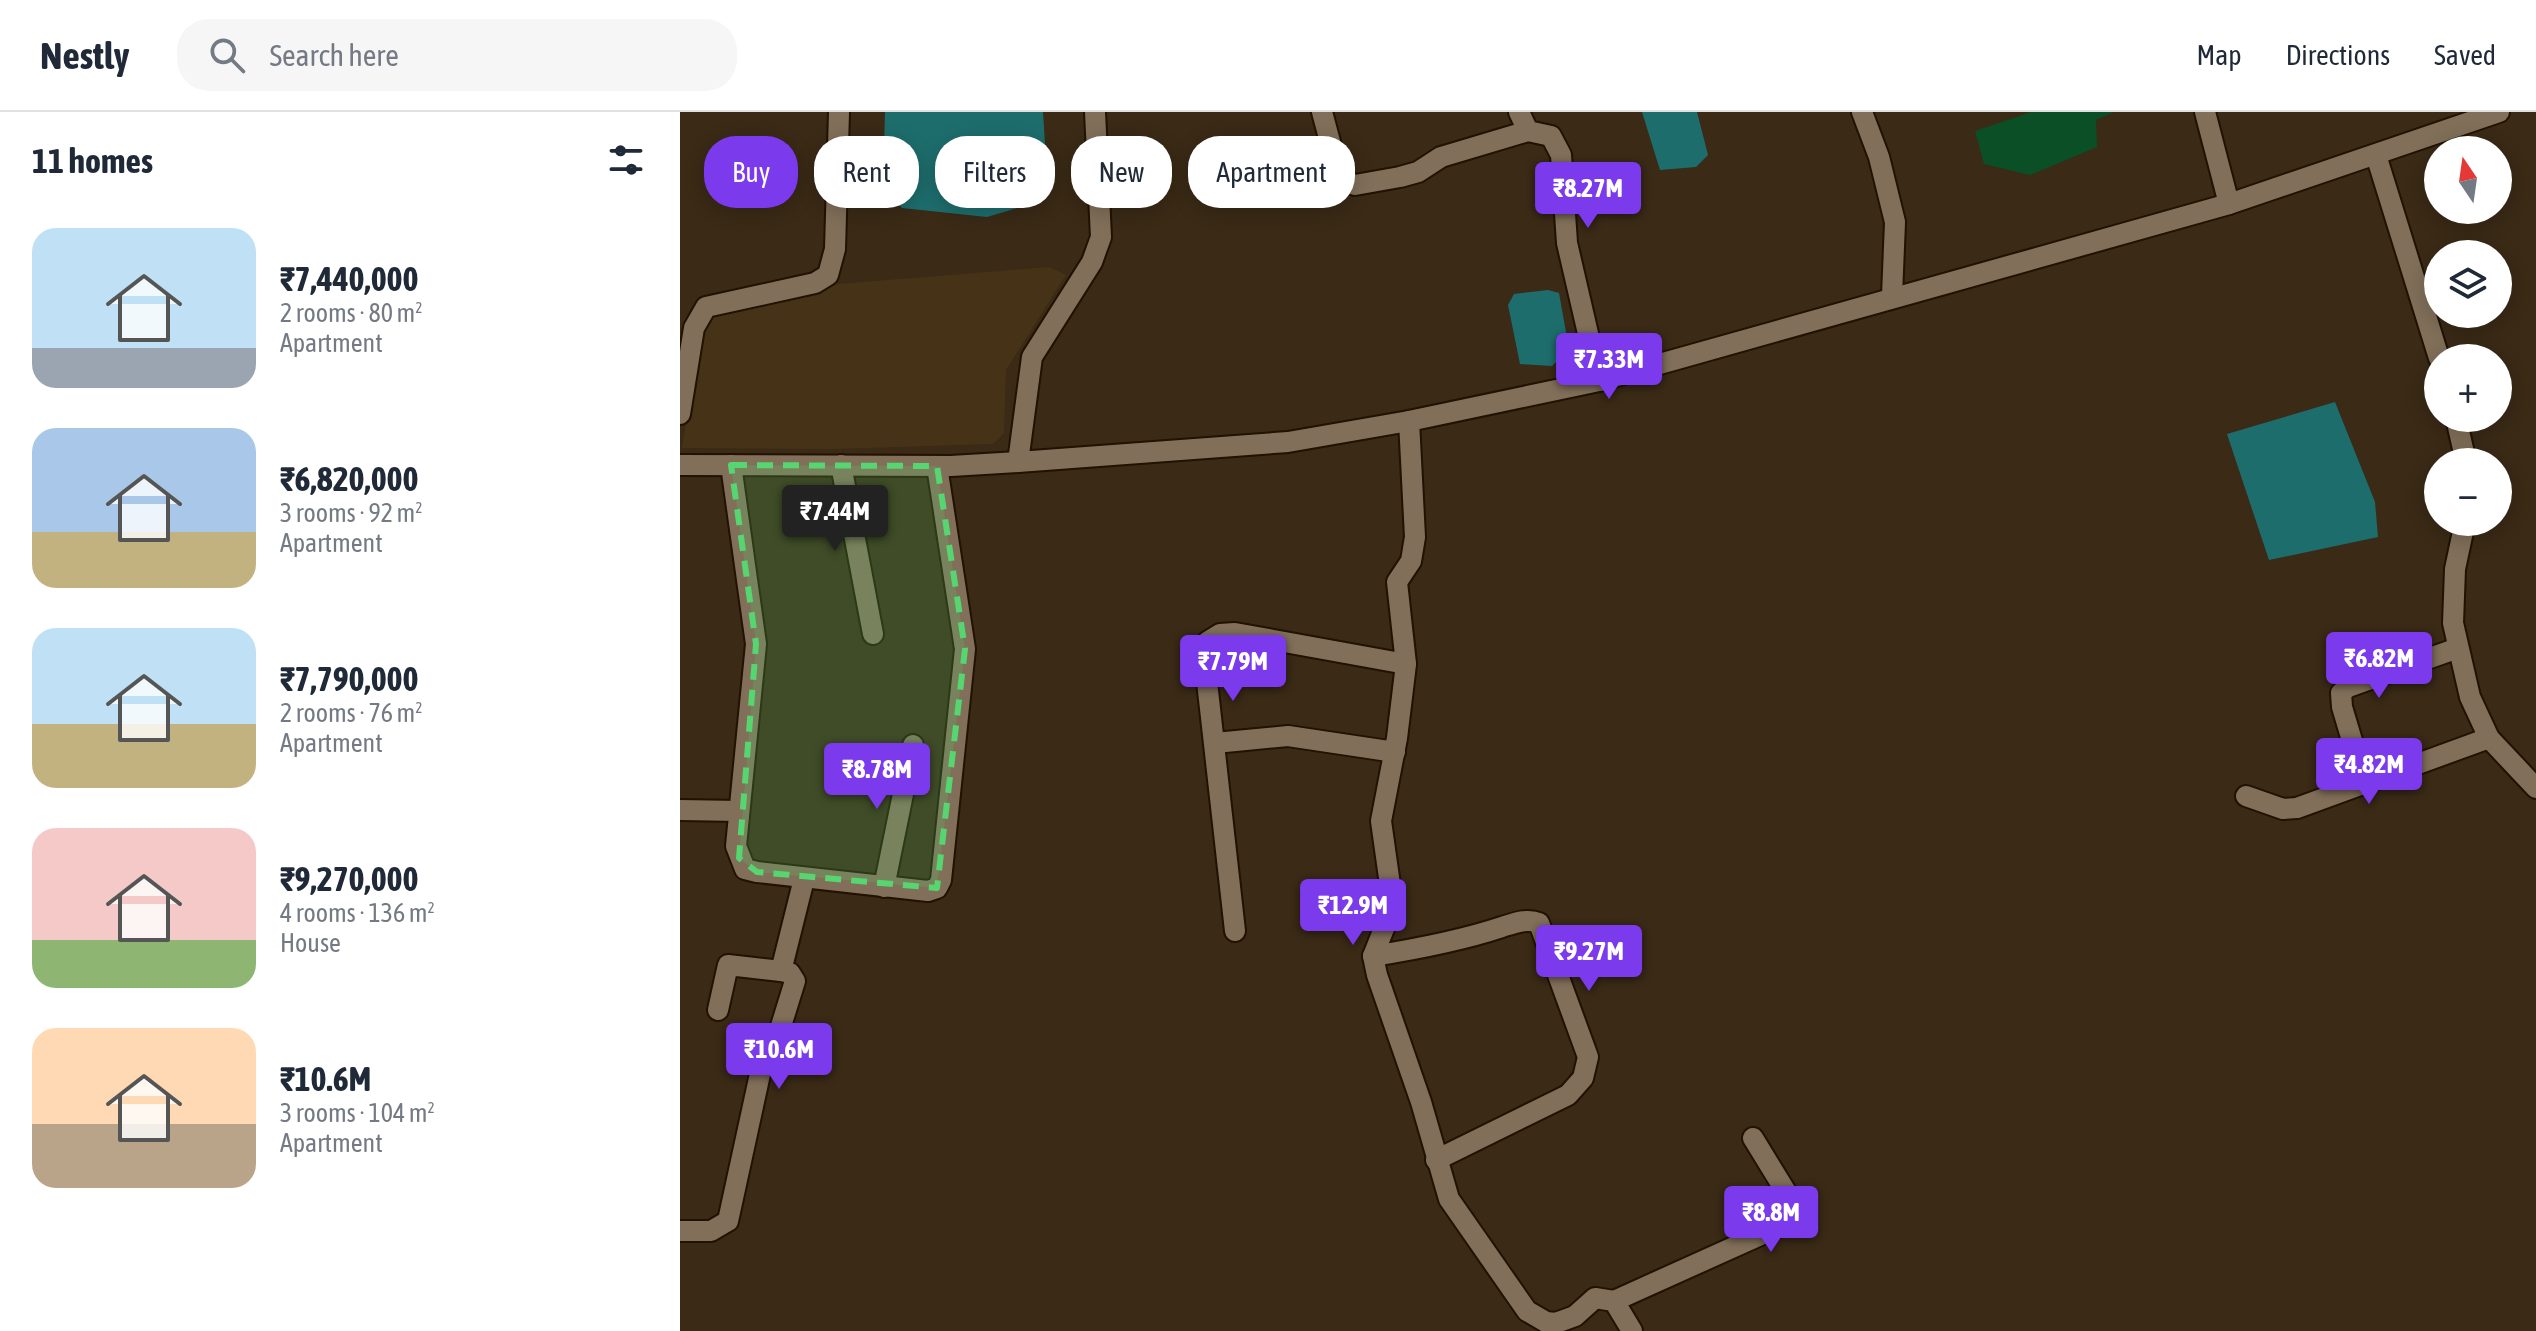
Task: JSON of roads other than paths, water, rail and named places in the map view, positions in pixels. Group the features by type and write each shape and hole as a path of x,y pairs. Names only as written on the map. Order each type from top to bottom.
{"street":[{"path":"680,414 694,328 706,307 815,283 828,275 835,249 839,112"},
{"path":"1018,462 1032,357 1092,262 1101,237 1095,112"},
{"path":"1322,112 1340,179 1355,185 1418,172 1441,157 1524,121 1551,136 1561,155 1567,243 1599,381"},
{"path":"1862,112 1879,157 1895,222 1892,296"},
{"path":"2205,112 2229,204"},
{"path":"680,465 937,466 1018,462 1288,442 1409,421 1599,381 1892,296 2229,204 2376,155 2454,119 2499,112"},
{"path":"2376,155 2435,344"},
{"path":"1409,421 1415,548 1397,582 1406,664 1395,752 1381,821 1393,906 1373,956 1421,1102 1436,1160 1458,1213 1539,1327 1575,1316 1595,1298 1614,1301 1787,1223 1794,1216 1791,1200 1753,1138"},
{"path":"731,465 756,644 736,846 745,869 804,879 928,891 937,888 955,764 965,649 937,466"},
{"path":"841,465 873,634"},
{"path":"2462,536 2454,582 2453,623 2473,708 2489,738 2536,788"},
{"path":"1235,931 1204,655 1207,642 1220,634 1235,633 1406,664"},
{"path":"2365,784 2342,707 2341,693 2348,687 2458,648"},
{"path":"1215,743 1288,736 1395,752"},
{"path":"2246,796 2283,809 2297,808 2489,738"},
{"path":"884,887 913,745"},
{"path":"680,810 739,811"},
{"path":"781,971 804,879"},
{"path":"1373,956 1446,944 1517,922 1539,923 1588,1057 1583,1078 1568,1095 1436,1160"},
{"path":"680,1231 711,1231 728,1221 760,1074 777,1039 795,981 790,973 728,965 718,1010"},
{"path":"1614,1301 1632,1331"}],"water":[{"path":"885,112 1043,112 1045,136 935,136 935,208 1017,208 987,217 902,208 919,208 919,136 884,136"},
{"path":"1642,112 1697,112 1708,155 1696,167 1660,170"},
{"path":"1548,290 1559,293 1569,349 1552,366 1520,364 1508,305 1514,294"},
{"path":"2335,402 2375,502 2378,537 2269,560 2227,434"}]}
